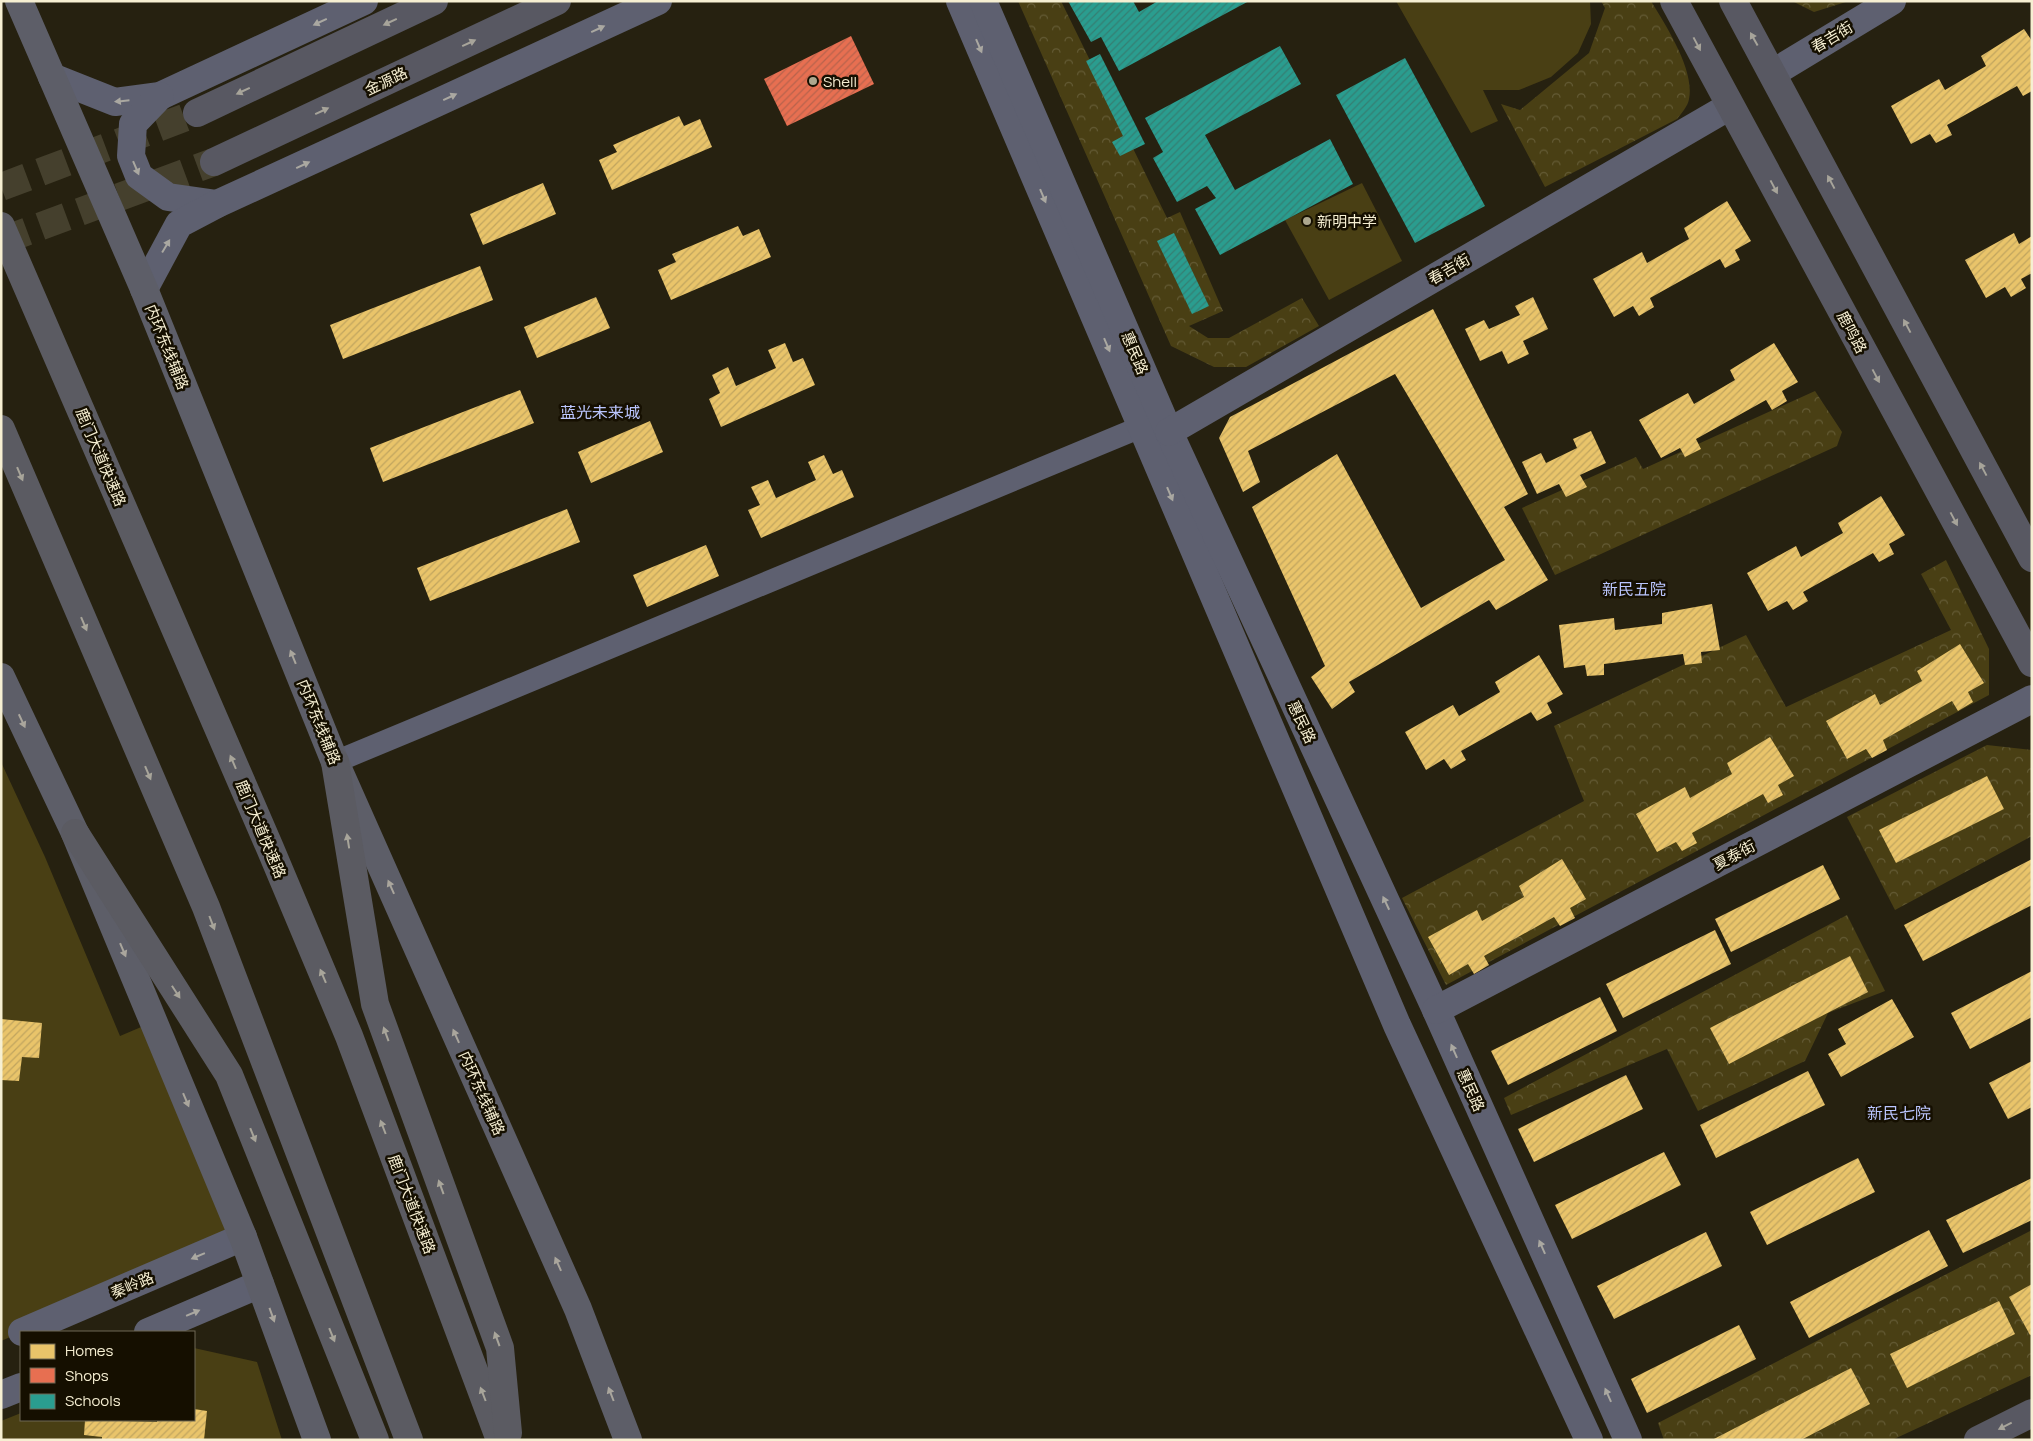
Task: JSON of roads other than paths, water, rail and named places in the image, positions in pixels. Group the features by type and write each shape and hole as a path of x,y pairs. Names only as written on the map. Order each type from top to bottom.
{"highway":[{"name":"鹿门大道快速路","path":"1,226 270,848 348,1036 500,1440"},
{"path":"1,430 206,907 409,1440"},
{"path":"335,762 375,1004 500,1348 508,1440"},
{"path":"75,833 229,1075 375,1440"}],"main road":[{"name":"内环东线辅路","path":"19,1 144,289 335,762 578,1309 628,1440"},
{"path":"197,113 434,1"},
{"name":"金源路","path":"214,162 557,1"},
{"name":"鹿鸣路","path":"1674,1 2032,663"},
{"path":"1732,1 2032,558"},
{"path":"1,677 75,833 243,1237 317,1440"},
{"path":"1978,1440 2032,1413"}],"street":[{"path":"52,77 115,102 160,96 364,1"},
{"path":"144,289 179,224 217,204 658,1"},
{"name":"惠民路","path":"960,1 1397,1025 1589,1440"},
{"name":"惠民路","path":"983,1 1168,432 1436,1010 1628,1440"},
{"name":"春吉街","path":"1772,73 1892,1"},
{"path":"160,96 133,124 131,156 139,176 168,197 217,204"},
{"name":"春吉街","path":"1168,432 1730,106"},
{"path":"335,762 1142,427"},
{"name":"夏泰街","path":"1436,1010 2032,699"},
{"name":"秦岭路","path":"24,1331 243,1237"},
{"path":"150,1331 260,1284"},
{"name":"秦岭路","path":"1,1341 20,1333"},
{"path":"1,1395 20,1387"}],"tunnel":[{"path":"1,187 197,113"},
{"path":"1,241 214,162"}],"place":[{"name":"Shell","path":"813,81"},
{"name":"新明中学","path":"1307,221"}],"district":[{"name":"蓝光未来城","path":"600,412"},
{"name":"新民五院","path":"1634,589"},
{"name":"新民七院","path":"1899,1113"}]}
